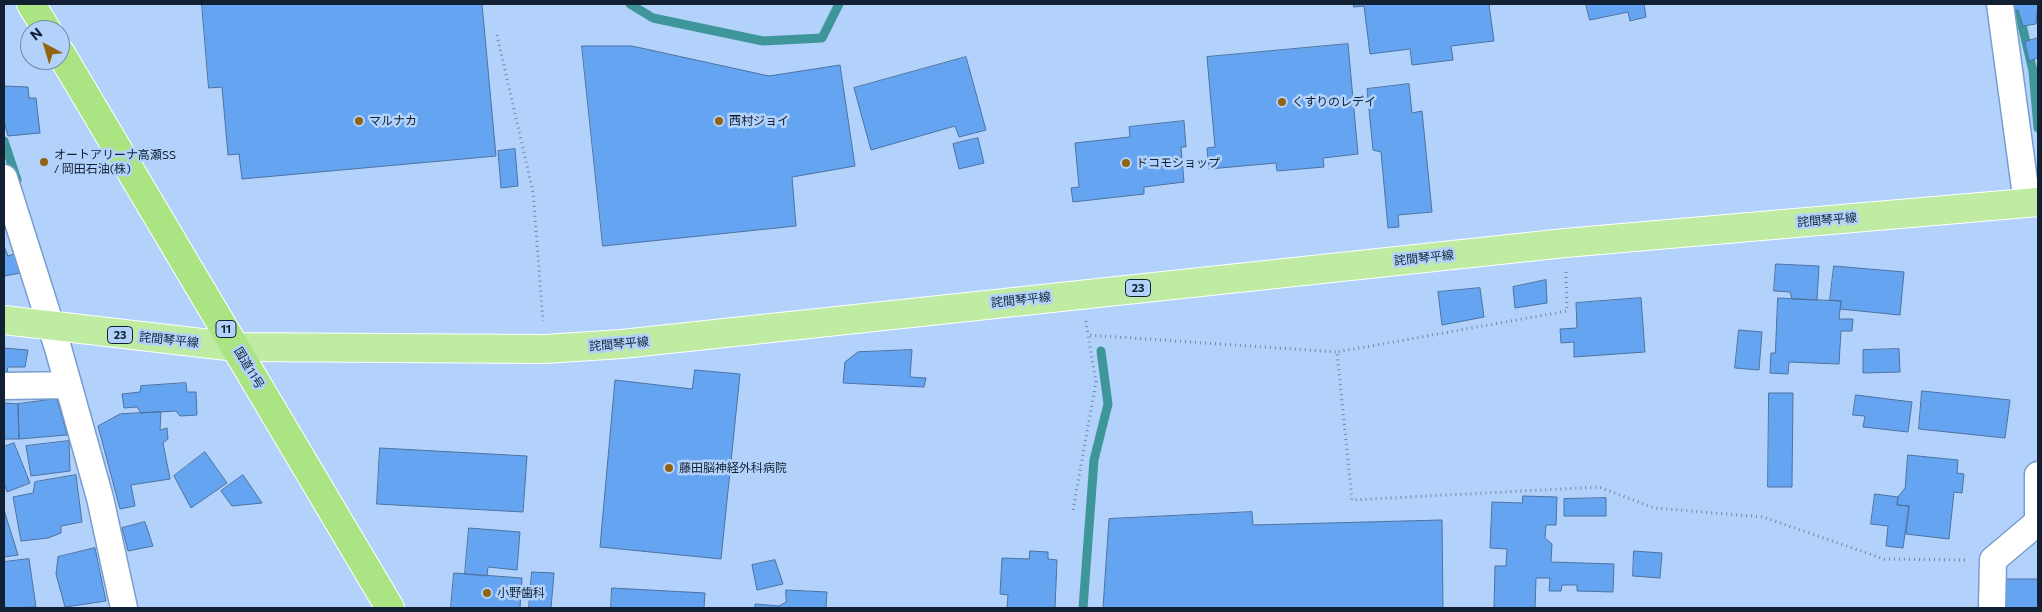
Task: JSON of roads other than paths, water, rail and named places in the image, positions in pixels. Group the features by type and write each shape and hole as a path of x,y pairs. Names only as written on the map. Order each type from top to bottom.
{"highway":[{"path":"32,4 41,20"},
{"name":"国道11号","path":"70,69 390,608"}],"main road":[{"name":"詫間琴平線","path":"4,320 236,347 545,349 631,343 1565,243 2032,203"}],"street":[{"path":"2000,4 2032,203"},
{"path":"4,178 52,326 100,498 124,608"},
{"path":"4,386 68,385"},
{"path":"1992,608 1993,560 2038,522 2038,475"}],"waterway":[{"path":"630,4 653,18 763,41 822,38 839,4"},
{"path":"2017,4 2033,71 2038,128"},
{"path":"4,141 17,180"},
{"path":"1083,608 1094,460 1108,404 1101,351"}],"place":[{"name":"くすりのレデイ","path":"1282,102"},
{"name":"マルナカ","path":"359,121"},
{"name":"西村ジョイ","path":"719,121"},
{"name":"オートアリーナ高瀬SS / 岡田石油(株)","path":"44,162"},
{"name":"ドコモショップ","path":"1126,163"},
{"name":"藤田脳神経外科病院","path":"669,468"},
{"name":"小野歯科","path":"487,593"}]}
